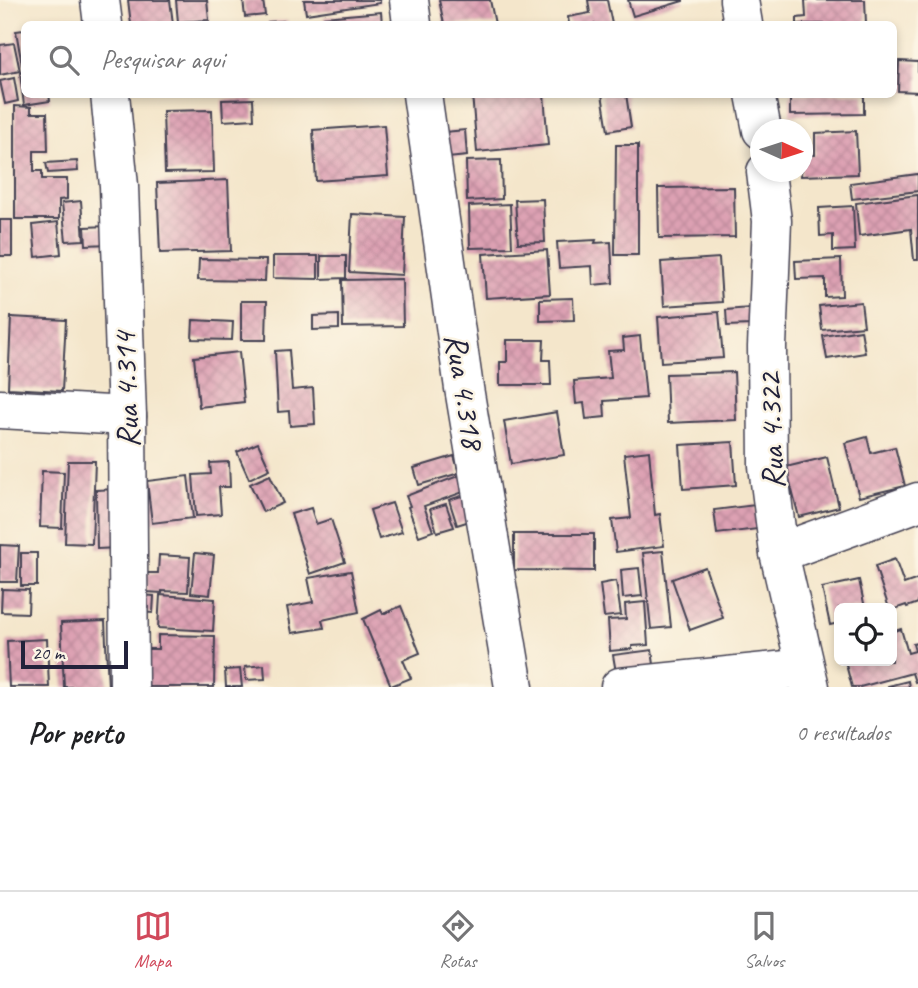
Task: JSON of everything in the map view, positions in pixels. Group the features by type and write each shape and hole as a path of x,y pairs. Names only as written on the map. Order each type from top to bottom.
{"street":[{"path":"100,0 103,21"},
{"path":"409,0 412,21"},
{"path":"739,0 742,21"},
{"name":"Rua 4.314","path":"110,98 119,186 127,416 129,687"},
{"name":"Rua 4.318","path":"423,98 464,388 514,687"},
{"path":"756,98 760,119"},
{"name":"Rua 4.322","path":"767,182 772,220 767,347 768,466 779,553 807,677"},
{"path":"0,409 127,416"},
{"path":"779,553 918,502"},
{"path":"620,687 807,677"}],"building":[{"path":"128,0 170,0 173,21 131,21"},
{"path":"176,0 207,0 209,20 178,21"},
{"path":"243,0 263,0 265,15 245,17"},
{"path":"304,0 380,0 380,3 306,14"},
{"path":"439,0 490,0 494,21 443,21"},
{"path":"588,0 607,0 611,21 569,21 568,17 590,13"},
{"path":"628,0 683,0 683,1 633,16"},
{"path":"805,0 865,0 866,21 797,21 797,18 806,17"},
{"path":"381,12 382,21 325,21 324,17"},
{"path":"21,30 21,59 16,31"},
{"path":"14,43 20,71 0,75 0,45"},
{"path":"899,61 918,62 918,92 898,91"},
{"path":"14,78 18,101 5,104 0,81"},
{"path":"23,98 50,98 50,101 24,105"},
{"path":"472,98 544,98 548,145 477,152"},
{"path":"603,98 627,98 631,127 608,131"},
{"path":"790,98 864,98 864,114 790,115"},
{"path":"253,99 254,119 223,121 222,100"},
{"path":"15,106 31,107 31,113 47,113 48,151 34,151 34,171 42,171 42,179 67,179 67,199 59,200 59,219 15,219"},
{"path":"212,110 214,172 165,173 163,111"},
{"path":"384,125 388,176 316,181 313,130"},
{"path":"465,130 467,156 448,158 445,132"},
{"path":"856,131 858,174 813,176 815,133"},
{"path":"616,145 638,145 638,255 615,255"},
{"path":"501,160 502,199 467,201 466,161"},
{"path":"77,161 78,171 48,173 46,163"},
{"path":"918,174 918,191 852,199 850,183"},
{"path":"228,180 231,251 160,253 157,183"},
{"path":"734,187 735,237 659,238 658,188"},
{"path":"918,195 918,260 914,260 911,229 859,236 856,203"},
{"path":"543,199 545,242 518,243 515,200"},
{"path":"81,201 84,240 66,241 62,203"},
{"path":"510,204 512,247 470,248 469,206"},
{"path":"853,206 855,250 833,251 833,235 820,236 819,208"},
{"path":"352,214 405,217 402,275 349,272"},
{"path":"0,220 12,220 12,256 0,256"},
{"path":"58,222 61,254 36,257 33,225"},
{"path":"108,226 109,244 86,245 85,227"},
{"path":"596,240 595,243 611,242 613,283 593,285 592,266 559,268 557,242"},
{"path":"547,250 550,294 486,298 483,254"},
{"path":"273,256 318,256 318,279 273,278"},
{"path":"321,256 346,256 346,278 321,279"},
{"path":"719,258 722,302 664,306 661,262"},
{"path":"199,259 266,260 265,281 198,280"},
{"path":"841,259 842,296 825,297 825,278 796,279 795,261"},
{"path":"402,279 403,326 343,327 342,280"},
{"path":"573,298 574,320 540,321 540,299"},
{"path":"241,301 267,301 266,340 241,340"},
{"path":"861,302 864,326 822,330 819,306"},
{"path":"750,308 750,325 727,326 726,310"},
{"path":"719,312 723,358 661,362 658,317"},
{"path":"339,315 339,329 313,330 313,316"},
{"path":"11,317 66,320 62,391 8,388"},
{"path":"193,320 233,322 232,340 192,339"},
{"path":"861,330 865,353 827,359 823,336"},
{"path":"640,336 646,398 604,401 605,417 586,419 584,403 576,404 574,381 611,378 608,351 624,350 623,338"},
{"path":"507,340 544,340 543,360 550,360 551,385 500,385 500,362 507,362"},
{"path":"289,350 292,390 313,388 315,424 290,426 289,411 278,412 275,351"},
{"path":"239,352 244,402 199,407 194,357"},
{"path":"734,372 736,420 668,423 666,374"},
{"path":"557,412 564,455 511,464 504,421"},
{"path":"867,437 871,453 895,447 905,486 859,497 845,443"},
{"path":"733,442 736,485 683,489 680,445"},
{"path":"258,443 270,469 249,479 237,452"},
{"path":"649,451 655,515 660,514 664,546 616,552 612,520 631,518 624,454"},
{"path":"454,456 459,473 419,485 414,468"},
{"path":"827,457 839,507 799,517 786,467"},
{"path":"68,461 95,461 92,544 65,543"},
{"path":"229,462 230,487 219,487 221,514 196,516 193,475 211,474 210,463"},
{"path":"42,471 64,472 62,528 40,527"},
{"path":"463,474 469,490 424,506 433,531 419,536 406,496"},
{"path":"270,475 283,503 263,512 250,484"},
{"path":"188,476 193,518 152,523 147,481"},
{"path":"117,489 118,548 97,549 96,490"},
{"path":"471,493 479,518 457,525 449,500"},
{"path":"392,503 402,532 379,539 370,510"},
{"path":"446,504 454,527 437,532 430,509"},
{"path":"755,505 758,529 717,534 714,510"},
{"path":"311,508 316,524 331,519 345,562 310,574 291,514"},
{"path":"514,534 594,534 594,571 514,570"},
{"path":"0,545 19,546 17,582 0,582"},
{"path":"663,551 671,627 651,629 643,553"},
{"path":"21,553 37,553 37,586 21,586"},
{"path":"195,553 214,555 210,595 191,593"},
{"path":"159,555 190,557 188,592 146,592 147,573 158,573"},
{"path":"895,559 904,584 918,579 918,603 897,608 897,603 887,603 875,566"},
{"path":"705,567 723,618 690,630 672,579"},
{"path":"639,568 642,596 623,598 621,570"},
{"path":"351,571 359,612 322,620 324,628 292,633 287,607 313,602 308,578"},
{"path":"859,580 864,603 834,603 834,624 830,625 822,588"},
{"path":"616,581 621,615 604,617 600,584"},
{"path":"2,589 29,590 28,613 1,612"},
{"path":"140,595 154,596 153,613 139,612"},
{"path":"160,595 215,599 213,631 158,628"},
{"path":"645,602 648,645 610,651 608,620 626,619 625,604"},
{"path":"401,606 420,653 403,660 411,678 391,686 363,619 381,610 383,614"},
{"path":"105,621 108,687 64,687 61,623"},
{"path":"901,629 908,653 915,651 913,644 918,643 918,681 915,682 912,673 852,687 846,666 897,666 897,630"},
{"path":"158,635 215,636 214,687 143,687 144,649 158,649"},
{"path":"47,639 49,687 9,687 7,641"},
{"path":"652,650 655,672 617,678 613,655"},
{"path":"264,665 265,679 246,680 245,667"},
{"path":"240,669 242,687 226,687 225,670"},
{"path":"908,681 909,687 888,687 888,686"}]}
